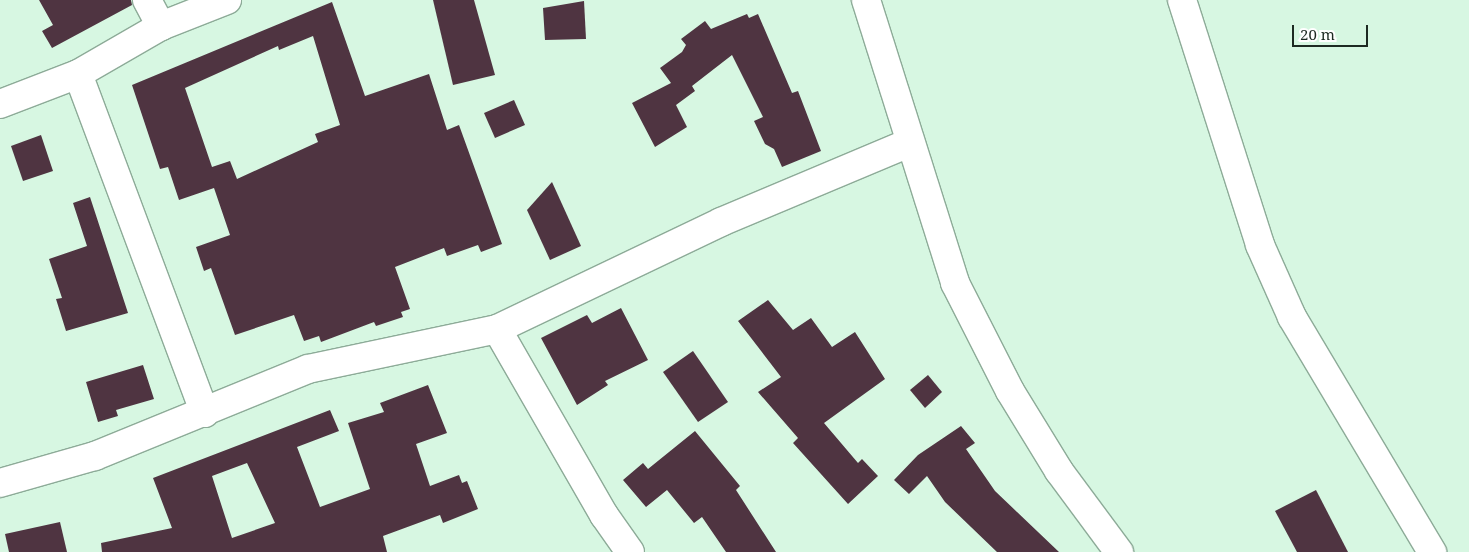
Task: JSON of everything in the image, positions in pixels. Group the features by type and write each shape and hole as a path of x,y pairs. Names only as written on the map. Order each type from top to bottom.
{"street":[{"path":"148,0 162,26"},
{"path":"0,104 78,74 162,26 227,0"},
{"path":"866,0 909,143 955,283 988,351 1059,471 1119,552"},
{"path":"1182,0 1260,245 1292,317 1432,552"},
{"path":"78,74 205,414"},
{"path":"0,483 95,456 205,414 308,369 497,329 721,222 909,143"},
{"path":"497,329 630,552"}],"building":[{"path":"39,0 131,0 132,5 52,48 42,31 53,25"},
{"path":"433,0 474,0 495,75 453,85"},
{"path":"584,1 586,39 545,40 543,8"},
{"path":"332,2 365,96 429,74 447,130 459,125 502,244 481,252 478,245 447,256 444,248 395,267 410,309 401,312 403,317 376,326 374,322 321,342 319,336 304,341 294,315 235,335 211,268 204,271 196,247 230,235 214,188 179,200 168,167 160,169 132,85","holes":["313,36 340,125 315,134 318,142 237,179 230,161 212,167 185,88 278,46 279,50"]},
{"path":"747,14 749,18 758,14 792,93 798,91 821,151 782,167 774,149 765,144 754,121 763,117 732,55 692,86 695,91 676,105 687,127 655,147 632,103 671,83 660,68 682,52 686,45 681,39 705,21 711,29"},
{"path":"514,100 525,125 495,138 484,113"},
{"path":"41,135 53,171 23,181 11,146"},
{"path":"552,182 581,246 550,260 527,210"},
{"path":"90,197 128,313 66,331 56,299 62,298 49,259 87,246 73,203"},
{"path":"768,300 793,330 811,318 832,347 855,332 885,379 824,423 858,463 862,459 878,476 848,504 793,443 798,438 758,392 781,377 738,321"},
{"path":"621,308 648,360 605,381 608,385 577,405 541,338 587,315 592,323"},
{"path":"693,351 728,402 698,422 663,372"},
{"path":"143,365 154,399 116,410 118,416 98,422 86,382"},
{"path":"928,375 942,392 925,408 910,390"},
{"path":"428,385 447,433 416,444 430,486 459,475 462,483 467,481 478,509 443,523 440,515 383,536 387,552 102,552 101,543 172,528 153,478 330,410 339,431 297,447 320,507 370,489 348,423 384,412 380,403","holes":["247,463 275,523 232,538 212,476"]},
{"path":"961,426 975,443 966,449 995,491 1059,552 997,552 945,502 927,476 909,494 894,480 918,455"},
{"path":"695,431 740,486 736,490 776,552 726,552 702,517 694,523 667,490 646,507 623,480 643,463 648,469"},
{"path":"1316,490 1348,552 1297,552 1275,511"},
{"path":"60,522 67,552 9,552 5,534"}]}
